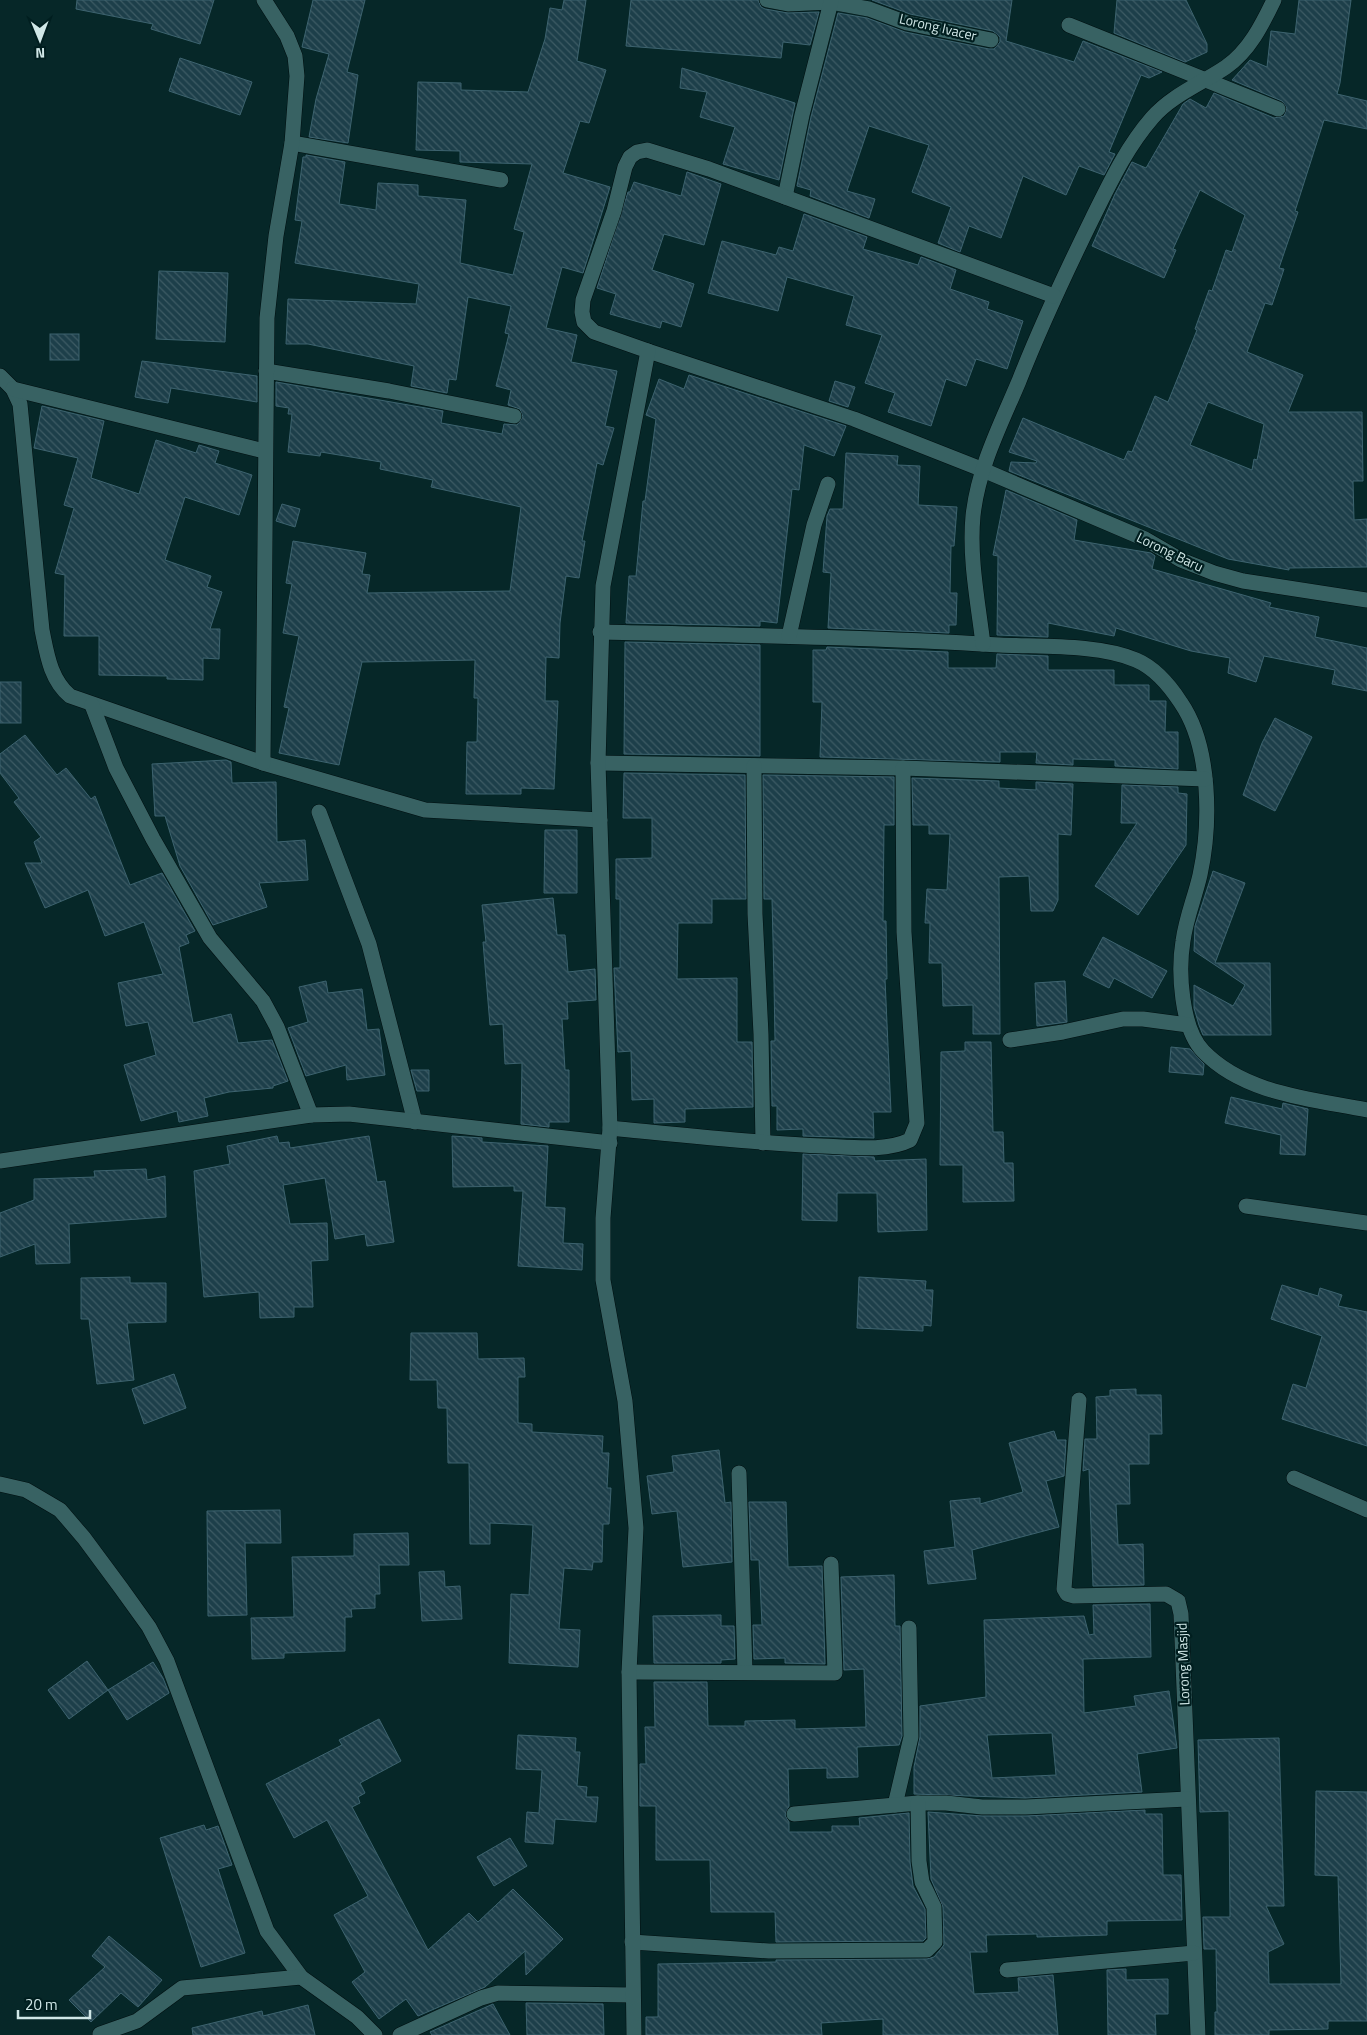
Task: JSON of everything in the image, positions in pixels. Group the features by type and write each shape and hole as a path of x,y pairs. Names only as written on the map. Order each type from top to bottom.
{"street":[{"path":"263,763 264,452 267,318 276,236 292,143 296,100 295,56 287,36 264,0"},
{"name":"Lorong Ivacer","path":"766,0 788,4 831,2 869,9 907,23 991,40"},
{"path":"982,644 973,561 973,516 982,470 1054,296 1122,159 1138,136 1153,117 1171,100 1226,67 1240,54 1262,26 1274,0"},
{"path":"831,2 802,115 785,197 1054,296"},
{"path":"1070,25 1278,109"},
{"path":"292,143 501,180"},
{"name":"Lorong Baru","path":"785,197 658,152 646,150 630,156 583,300 582,312 584,322 594,332 854,419 982,470 1145,539 1181,560 1214,573 1243,581 1367,600"},
{"path":"634,2035 629,1672 636,1528 624,1401 603,1280 603,1218 610,1136 598,763 600,632 603,586 648,351"},
{"path":"266,371 361,386 514,416"},
{"path":"0,376 13,389 20,404 42,630 48,657 62,688 70,696 263,763 425,810 600,820"},
{"path":"13,389 264,452"},
{"path":"788,636 814,525 828,484"},
{"path":"600,632 788,636 982,644 1105,651 1137,660 1155,672 1174,693 1188,713 1197,738 1205,779 1205,830 1200,875 1182,942 1184,1002 1188,1025 1202,1050 1240,1077 1281,1093 1367,1110"},
{"path":"92,705 116,768 153,839 210,938 263,1001 276,1027 311,1115"},
{"path":"598,763 903,768 1205,779"},
{"path":"754,766 755,914 761,1034 763,1143"},
{"path":"0,1161 311,1115 349,1114 415,1122 610,1136 763,1143 901,1145 910,1140 914,1135 917,1123 904,932 903,768"},
{"path":"319,812 369,944 415,1122"},
{"path":"1010,1040 1063,1032 1123,1019 1143,1019 1188,1025"},
{"path":"1246,1206 1367,1223"},
{"name":"Lorong Masjid","path":"1079,1400 1064,1589 1067,1594 1074,1596 1166,1594 1178,1601 1181,1614 1198,2035"},
{"path":"739,1473 745,1672"},
{"path":"1294,1478 1367,1510"},
{"path":"0,1484 26,1490 60,1510 84,1538 149,1627 166,1661 267,1932 301,1977 357,2017 375,2035"},
{"path":"629,1672 835,1672 831,1564"},
{"path":"895,1805 911,1737 909,1628"},
{"path":"794,1814 918,1803 946,1803 982,1808 1187,1799"},
{"path":"632,1942 769,1951 927,1950 935,1942 934,1907 922,1882 918,1861 918,1803"},
{"path":"1007,1970 1194,1953"},
{"path":"100,2034 137,2021 182,1988 301,1977"},
{"path":"400,2035 480,1998 498,1992 632,1995"}],"building":[{"path":"77,0 214,0 200,44 151,29 153,24 76,9"},
{"path":"313,0 365,0 347,72 358,75 348,143 309,137 316,99 329,54 302,47"},
{"path":"564,0 586,0 577,61 606,70 589,123 580,121 563,173 610,187 583,273 562,267 546,328 577,335 571,362 617,371 605,426 614,428 603,465 597,463 582,541 585,541 579,578 566,576 560,623 559,658 546,657 545,701 558,701 554,789 521,788 521,794 466,794 467,742 477,742 478,698 474,698 475,660 362,662 339,765 279,753 289,708 284,707 299,636 283,633 292,584 286,583 293,541 366,553 362,574 370,575 367,593 510,591 521,507 431,487 433,480 380,469 381,462 321,452 320,456 288,452 292,414 288,414 289,408 276,406 276,382 443,411 441,423 502,434 504,424 517,425 523,417 520,409 508,405 511,390 496,386 509,334 505,333 511,306 468,297 456,380 449,379 447,393 411,386 414,366 308,344 286,344 288,299 416,304 419,284 295,263 302,221 295,220 303,157 306,157 306,155 345,162 339,204 376,210 378,183 418,185 418,196 466,200 460,263 513,275 524,232 514,229 532,164 460,162 460,151 416,150 418,82 461,83 461,90 528,92 545,39 550,8 562,10"},
{"path":"631,0 758,0 761,7 765,9 788,13 819,12 810,45 783,42 781,58 626,46"},
{"path":"872,0 1012,0 1006,41 1074,62 1083,41 1162,72 1149,78 1141,75 1109,152 1115,154 1104,175 1079,166 1066,195 1023,176 1001,238 969,226 960,252 938,243 951,207 912,192 929,145 869,126 847,191 875,199 869,218 810,196 811,190 797,186 811,117 838,13 867,18 905,32 989,49 994,49 1000,42 1000,37 993,31 910,14"},
{"path":"1117,0 1186,0 1207,44 1207,52 1185,62 1114,33"},
{"path":"1299,0 1351,0 1337,94 1367,101 1367,129 1324,120 1295,211 1298,212 1279,268 1284,269 1272,305 1265,303 1247,352 1303,375 1288,412 1362,412 1363,481 1353,481 1354,520 1367,519 1367,567 1289,568 1289,570 1228,559 1009,471 1011,462 1036,463 1037,461 1009,452 1023,418 1124,460 1128,451 1132,452 1155,396 1168,402 1197,330 1195,329 1209,290 1212,291 1226,250 1232,252 1245,215 1200,190 1173,249 1176,250 1164,278 1092,246 1115,194 1132,162 1146,168 1183,104 1190,99 1206,108 1214,93 1274,118 1284,116 1287,108 1282,101 1232,80 1250,60 1267,67 1271,31 1295,34","holes":["1208,402 1264,424 1257,460 1254,459 1252,470 1190,445"]},
{"path":"180,58 252,82 240,115 169,91"},
{"path":"682,68 795,103 779,180 723,164 735,127 700,117 707,92 680,88"},
{"path":"687,172 721,184 704,245 664,234 652,270 694,284 681,327 662,321 660,328 610,314 616,294 597,288 628,192 630,192 634,182 681,196"},
{"path":"804,214 867,237 863,249 918,265 921,257 956,270 950,289 989,302 987,309 1023,321 1007,369 976,359 966,386 946,379 931,426 888,412 895,393 865,383 882,335 846,325 854,296 787,277 778,311 708,293 722,241 776,255 779,247 793,251"},
{"path":"159,271 228,273 225,342 156,339"},
{"path":"50,334 79,334 79,360 50,360"},
{"path":"142,361 257,376 257,402 171,388 168,403 135,397"},
{"path":"689,375 846,426 834,456 804,445 799,490 792,489 777,623 760,621 760,626 626,623 629,576 636,576 643,501 645,501 656,419 646,415 659,379 684,389"},
{"path":"835,381 855,387 848,407 829,401"},
{"path":"42,406 104,421 91,478 139,494 156,440 196,453 199,445 219,451 215,463 252,475 239,515 185,497 165,560 211,576 207,587 222,592 210,629 220,629 219,659 203,658 203,680 167,679 167,676 99,675 99,636 64,636 65,575 55,573 74,508 64,505 78,458 34,448"},
{"path":"846,453 898,456 897,465 920,466 918,505 957,507 954,546 951,546 950,593 957,593 956,625 949,625 949,633 828,628 831,573 823,572 827,516 830,509 843,509"},
{"path":"1006,490 1077,520 1074,540 1151,553 1155,556 1152,569 1271,603 1269,607 1319,617 1315,637 1367,648 1367,691 1332,684 1335,670 1264,656 1256,682 1228,673 1230,658 1191,651 1116,628 1114,636 1048,623 1048,637 997,635 998,556 993,555"},
{"path":"282,504 300,509 295,527 276,521"},
{"path":"625,642 760,645 760,756 624,754"},
{"path":"827,647 948,652 948,668 996,668 997,654 1048,656 1048,670 1114,670 1114,685 1149,685 1149,701 1166,701 1165,732 1178,732 1178,769 1115,766 1115,760 1073,759 1073,765 1036,763 1037,752 1000,752 1000,762 820,757 822,702 813,702 813,650 826,650"},
{"path":"0,682 21,682 21,723 0,723"},
{"path":"1275,718 1312,737 1275,811 1243,795 1262,743"},
{"path":"25,735 57,775 66,768 91,799 95,796 130,885 162,873 195,931 186,935 189,943 179,947 193,1023 231,1014 238,1043 272,1040 288,1081 273,1086 273,1088 229,1092 204,1098 208,1116 179,1122 177,1111 141,1121 124,1065 156,1055 148,1022 126,1026 118,983 163,974 144,922 105,936 88,890 45,908 25,863 42,863 34,842 41,837 14,802 19,798 0,773 0,754"},
{"path":"226,760 231,762 232,783 276,782 277,842 305,840 308,880 259,883 267,907 213,925 180,866 165,816 155,816 152,764"},
{"path":"624,773 745,775 746,899 712,899 712,923 678,923 677,979 737,978 737,1042 752,1042 753,1107 685,1109 685,1122 654,1123 654,1099 632,1100 631,1051 618,1052 614,968 620,968 620,899 616,899 616,859 652,858 652,818 623,818"},
{"path":"763,775 894,777 894,825 884,825 883,921 886,921 887,979 885,979 891,1112 873,1112 874,1138 803,1136 803,1129 777,1130 777,1106 772,1106 771,1041 775,1041 772,899 764,899"},
{"path":"912,778 999,781 999,788 1036,790 1036,782 1073,784 1071,835 1058,834 1058,900 1053,911 1031,911 1029,876 999,877 1000,1034 973,1034 973,1005 943,1006 942,963 929,963 930,923 925,923 927,889 947,890 950,834 929,834 929,825 913,825"},
{"path":"1122,785 1178,787 1178,793 1187,794 1186,845 1138,915 1095,886 1137,823 1121,823"},
{"path":"545,830 577,830 577,893 544,893"},
{"path":"1213,871 1245,883 1215,963 1270,963 1271,1035 1203,1035 1199,1025 1194,1008 1194,985 1233,1006 1245,985 1194,951 1195,926"},
{"path":"553,898 557,935 565,935 568,972 595,969 596,1000 567,1002 568,1019 562,1019 565,1070 569,1070 569,1122 549,1122 549,1127 521,1124 522,1063 505,1064 503,1024 490,1025 483,942 486,942 482,905"},
{"path":"1103,937 1167,971 1152,998 1114,978 1109,988 1083,975"},
{"path":"326,981 328,993 362,989 367,1030 379,1029 385,1075 347,1080 346,1065 306,1076 288,1028 308,1022 299,987"},
{"path":"1065,981 1067,1022 1037,1026 1035,983"},
{"path":"965,1042 991,1042 993,1132 1003,1132 1004,1163 1013,1163 1014,1201 963,1202 963,1165 940,1165 941,1052 965,1051"},
{"path":"1171,1047 1190,1049 1204,1064 1203,1075 1169,1072"},
{"path":"411,1070 429,1070 429,1091 417,1091"},
{"path":"1231,1097 1282,1109 1283,1103 1308,1109 1305,1155 1280,1154 1281,1135 1225,1123"},
{"path":"277,1136 279,1143 289,1142 290,1148 369,1136 377,1182 385,1181 394,1242 367,1246 365,1234 335,1239 325,1178 283,1185 290,1224 327,1223 328,1260 311,1261 313,1307 294,1307 294,1317 260,1318 259,1292 204,1297 194,1171 230,1164 227,1146"},
{"path":"452,1136 482,1138 482,1142 548,1146 545,1207 565,1208 563,1243 583,1244 582,1270 518,1266 523,1191 514,1191 514,1186 453,1187"},
{"path":"803,1154 874,1157 875,1161 926,1159 927,1230 878,1232 877,1193 837,1193 837,1221 802,1220"},
{"path":"146,1169 147,1180 165,1176 166,1217 69,1224 70,1263 36,1264 35,1244 0,1257 0,1213 34,1200 34,1179 95,1177 94,1171"},
{"path":"130,1277 130,1283 166,1283 166,1322 127,1323 134,1380 97,1384 89,1319 81,1319 81,1278"},
{"path":"859,1277 926,1281 925,1290 933,1290 931,1326 923,1325 923,1331 857,1328"},
{"path":"1282,1285 1318,1296 1320,1288 1342,1295 1338,1306 1367,1312 1367,1446 1282,1419 1293,1384 1306,1388 1322,1336 1271,1319"},
{"path":"411,1333 477,1333 478,1359 524,1358 525,1377 518,1377 518,1423 532,1424 532,1432 603,1436 602,1453 609,1453 607,1488 611,1488 609,1524 603,1524 602,1562 593,1562 592,1570 564,1568 559,1629 580,1630 578,1667 509,1663 511,1594 529,1595 533,1525 490,1523 490,1544 470,1544 469,1463 448,1463 447,1408 438,1408 437,1380 410,1380"},
{"path":"174,1374 186,1408 144,1424 132,1389"},
{"path":"1136,1389 1136,1395 1161,1395 1162,1434 1149,1434 1149,1464 1129,1464 1130,1504 1116,1504 1118,1545 1143,1544 1144,1585 1093,1586 1089,1469 1083,1471 1085,1439 1097,1439 1096,1397 1110,1396 1110,1390"},
{"path":"1054,1431 1057,1440 1066,1440 1064,1476 1046,1481 1059,1527 972,1550 976,1579 928,1584 924,1551 955,1547 950,1501 980,1498 980,1504 1023,1492 1009,1443"},
{"path":"719,1450 725,1503 731,1502 732,1562 683,1567 677,1511 652,1514 647,1476 674,1472 672,1456"},
{"path":"749,1502 786,1502 788,1567 822,1566 825,1664 785,1663 785,1658 754,1659 753,1625 762,1625 759,1560 751,1560"},
{"path":"280,1510 281,1543 245,1543 247,1615 208,1616 207,1511"},
{"path":"408,1533 409,1565 379,1565 380,1594 375,1594 375,1608 351,1609 352,1617 345,1617 345,1651 284,1653 284,1658 252,1659 251,1618 294,1617 292,1557 354,1556 354,1534"},
{"path":"444,1571 445,1587 460,1586 462,1619 422,1621 419,1572"},
{"path":"894,1575 895,1626 900,1626 902,1736 899,1745 857,1747 858,1777 827,1778 827,1768 788,1769 789,1806 785,1815 789,1822 789,1832 832,1832 832,1826 860,1826 859,1818 909,1813 910,1862 913,1886 925,1909 926,1938 923,1941 776,1942 775,1912 711,1912 710,1860 656,1860 656,1806 640,1806 640,1764 646,1764 645,1727 655,1727 654,1682 707,1682 708,1726 745,1726 745,1721 795,1720 795,1729 866,1727 864,1669 844,1670 841,1577"},
{"path":"1150,1604 1151,1657 1083,1659 1084,1713 1136,1706 1134,1696 1169,1691 1177,1748 1137,1754 1142,1792 1026,1798 914,1794 914,1767 920,1737 920,1706 986,1697 984,1620 1084,1616 1089,1635 1094,1634 1093,1605","holes":["1052,1733 1056,1775 992,1778 987,1735"]},
{"path":"721,1615 721,1626 734,1626 735,1659 721,1660 721,1663 654,1663 653,1616"},
{"path":"87,1661 108,1690 69,1719 48,1690"},
{"path":"153,1662 163,1678 169,1693 127,1720 108,1690"},
{"path":"379,1719 401,1761 360,1783 365,1793 358,1797 360,1803 352,1807 428,1950 469,1913 478,1922 513,1889 563,1939 526,1975 525,1951 485,1987 418,2016 406,1999 379,2019 352,1982 365,1972 334,1915 368,1896 327,1820 294,1838 266,1784 342,1745 339,1740"},
{"path":"518,1735 576,1738 575,1752 580,1752 577,1786 587,1787 586,1797 598,1797 596,1822 555,1819 553,1844 525,1842 527,1812 539,1813 542,1770 516,1769"},
{"path":"1279,1738 1284,1906 1266,1906 1284,1944 1268,1952 1269,1984 1341,1984 1338,1876 1315,1875 1316,1791 1367,1792 1367,2021 1328,2021 1328,2029 1269,2030 1269,2035 1215,2035 1215,2012 1217,2012 1216,1949 1204,1949 1203,1917 1230,1917 1229,1811 1200,1812 1198,1740"},
{"path":"1145,1810 1145,1814 1162,1814 1163,1875 1181,1875 1182,1920 1107,1921 1107,1935 1037,1937 1037,1934 986,1935 987,1952 970,1952 974,1994 1019,1992 1018,1978 1053,1975 1058,2035 883,2035 883,2019 821,2023 822,2035 646,2035 646,2017 658,2017 658,1964 776,1962 776,1960 927,1959 934,1957 944,1945 943,1907 931,1879 928,1812 982,1816 1026,1816"},
{"path":"204,1825 206,1830 218,1826 232,1865 218,1869 245,1953 201,1967 160,1838"},
{"path":"510,1838 527,1866 494,1886 477,1857"},
{"path":"109,1936 162,1980 138,2007 121,1993 91,2022 69,2000 105,1967 92,1956"},
{"path":"1126,1969 1126,1980 1168,1979 1168,2014 1155,2014 1156,2035 1108,2035 1107,1970"},
{"path":"526,2003 603,2004 604,2035 527,2035"},
{"path":"493,2004 510,2035 432,2035 430,2032"},
{"path":"308,2005 315,2035 193,2035 192,2028 262,2011 263,2016"}]}
